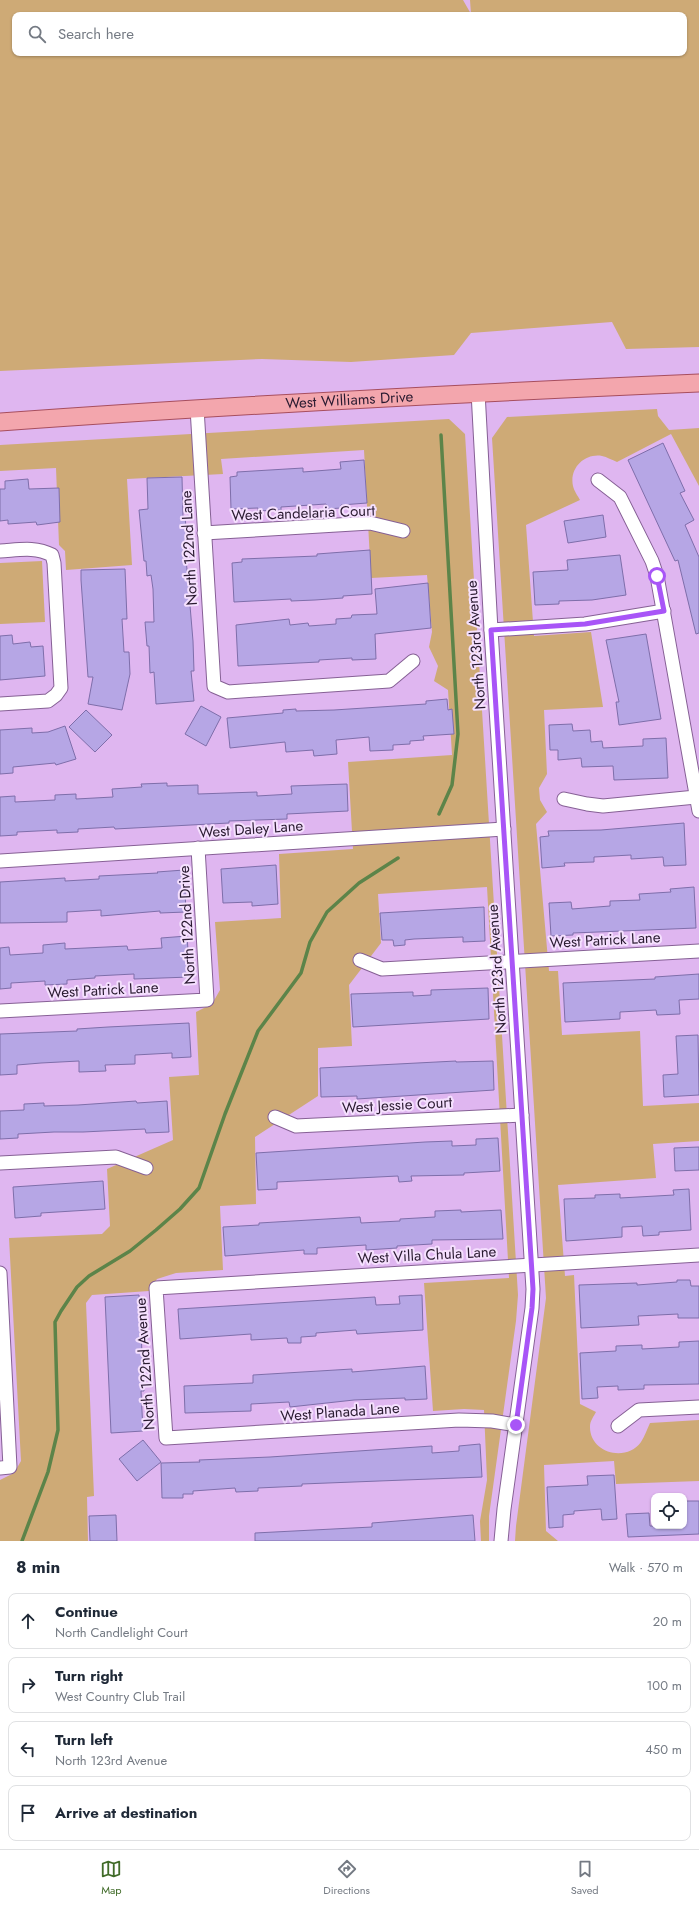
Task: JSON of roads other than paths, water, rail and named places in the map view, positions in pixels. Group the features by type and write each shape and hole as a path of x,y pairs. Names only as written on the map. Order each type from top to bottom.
{"main road":[{"name":"West Williams Drive","path":"0,422 197,408 478,392 699,383"}],"street":[{"name":"North 123rd Avenue","path":"478,392 491,630 532,1265 532,1308 504,1509 501,1541"},
{"name":"North 122nd Lane","path":"197,408 214,686 228,692 389,682 413,661"},
{"path":"598,480 620,497 652,561 664,611 699,811"},
{"name":"West Candelaria Court","path":"204,533 370,523 403,531"},
{"path":"0,551 31,549 42,550 52,555 54,563 61,688 56,695 48,701 0,704"},
{"path":"491,630 585,624 664,611"},
{"path":"564,799 603,806 696,797"},
{"name":"West Daley Lane","path":"0,861 504,829"},
{"name":"North 122nd Drive","path":"198,848 207,1000"},
{"name":"West Patrick Lane","path":"360,960 382,969 699,951"},
{"name":"West Patrick Lane","path":"0,1011 207,1000"},
{"name":"West Jessie Court","path":"274,1118 296,1126 522,1115"},
{"path":"0,1163 116,1157 146,1168"},
{"name":"West Villa Chula Lane","path":"156,1288 699,1255"},
{"path":"0,1274 5,1468"},
{"name":"North 122nd Avenue","path":"156,1288 166,1438"},
{"path":"618,1426 639,1410 699,1407"},
{"name":"West Planada Lane","path":"166,1438 459,1420 492,1421 516,1425"}],"waterway":[{"path":"439,814 452,785 458,734 441,435"},
{"path":"22,1541 48,1472 58,1430 55,1322 61,1311 77,1287 89,1276 130,1251 180,1209 199,1188 225,1114 258,1031 301,973 310,942 327,912 359,883 398,858"}]}
